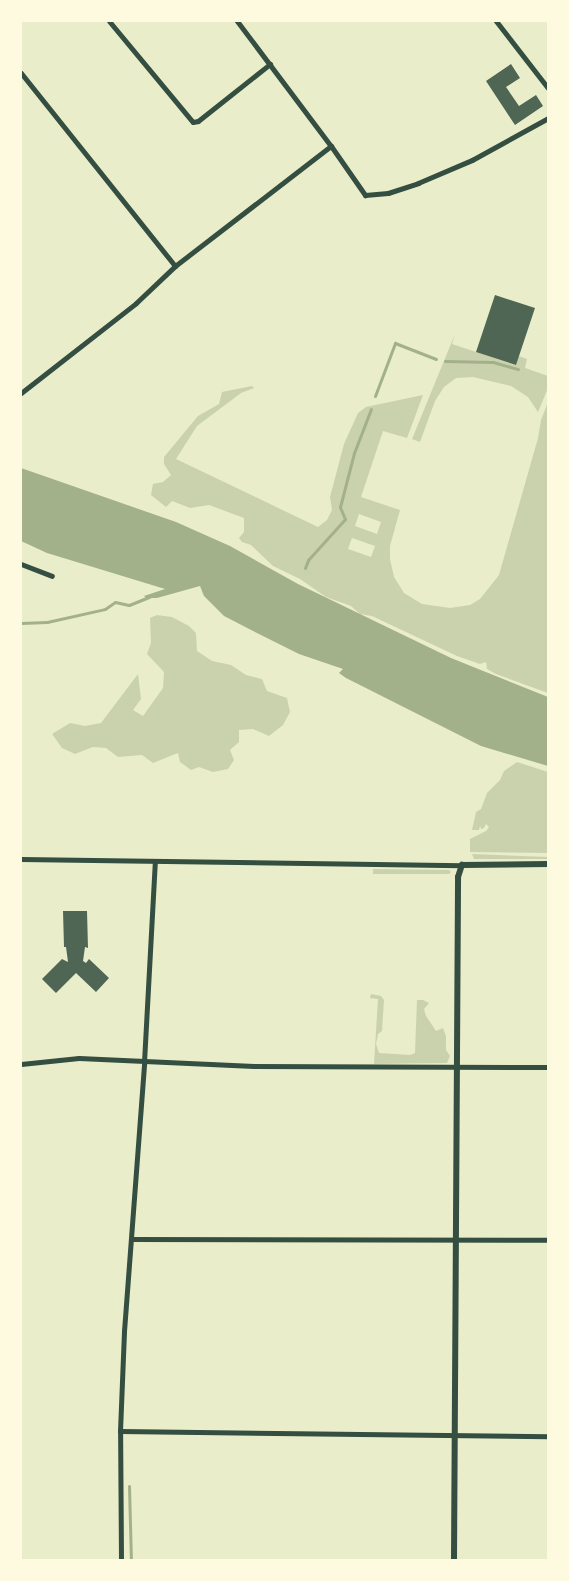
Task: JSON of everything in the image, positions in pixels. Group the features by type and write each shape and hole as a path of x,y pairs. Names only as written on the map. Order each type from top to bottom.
{"street":[{"path":"109,21 193,122 198,121 270,64"},
{"path":"237,21 365,195 388,193 418,183 472,160 548,118"},
{"path":"496,21 548,88"},
{"path":"21,73 175,266"},
{"path":"21,393 136,303 175,266 331,146"},
{"path":"21,564 52,576"},
{"path":"21,859 462,865 548,864"},
{"path":"121,1560 120,1431 155,862"},
{"path":"454,1560 456,914 458,877 462,865"},
{"path":"21,1065 79,1058 254,1066 548,1067"},
{"path":"131,1239 548,1240"},
{"path":"120,1431 548,1436"}],"shaded area":[{"path":"455,334 452,344 515,365 519,356 527,359 525,368 548,376 548,388 538,412 528,397 511,386 473,377 456,378 444,387 435,401 420,442 412,439"},
{"path":"252,386 254,388 241,393 197,426 176,459 318,527 327,520 332,510 330,497 344,444 358,413 366,407 423,395 407,438 383,431 361,497 400,510 390,546 390,559 394,577 404,593 422,604 450,608 470,605 480,599 499,575 538,438 541,420 548,402 548,693 496,674 487,669 486,662 480,664 457,656 372,616 360,614 351,606 326,597 300,579 273,566 251,545 242,542 239,538 244,532 244,518 209,505 190,508 172,501 166,507 151,495 153,484 163,482 171,475 164,464 164,457 198,416 219,404 222,392","holes":["359,514 381,522 377,534 355,526","352,538 375,546 371,557 348,549"]},
{"path":"21,468 176,522 230,546 298,584 451,658 548,697 548,766 481,746 346,678 339,673 343,669 299,654 224,616 204,596 200,586 157,598 146,598 144,596 165,589 47,553 21,541"},
{"path":"157,615 172,617 189,626 196,633 197,651 212,661 231,665 246,675 262,679 267,691 287,698 290,712 283,725 269,736 253,729 239,730 239,742 230,750 234,760 228,769 213,772 199,767 191,770 180,762 178,753 153,763 142,755 118,757 106,748 93,747 75,754 62,748 52,734 70,723 85,726 101,723 138,674 141,699 133,710 143,716 163,688 164,672 147,654 151,643 150,618"},
{"path":"517,762 548,772 548,853 470,852 470,839 489,827 486,824 484,828 481,829 480,826 479,830 472,830 476,812 481,809 487,793 500,780 504,771"},
{"path":"472,854 548,857 548,859 474,859"},
{"path":"373,869 449,870 451,872 449,874 373,874"},
{"path":"371,994 381,996 384,1000 382,1031 378,1034 376,1044 379,1053 410,1055 415,1053 417,1000 423,1000 429,1003 424,1009 436,1031 443,1028 446,1036 446,1050 450,1056 447,1063 374,1064 378,999 370,998"}],"building":[{"path":"511,64 520,78 506,87 519,106 536,95 543,106 515,125 486,81"},
{"path":"495,295 535,308 516,365 476,352"},
{"path":"63,911 87,911 88,948 85,947 83,961 86,963 89,959 109,978 96,992 76,973 56,993 42,979 62,959 68,962 66,947 64,947"}],"waterway":[{"path":"375,396 395,343 436,359"},
{"path":"445,361 493,362 518,369"},
{"path":"305,568 308,560 345,519 340,507 354,453 371,409"},
{"path":"21,623 47,622 105,609 115,602 129,605 149,597"},
{"path":"129,1486 131,1560"}]}
